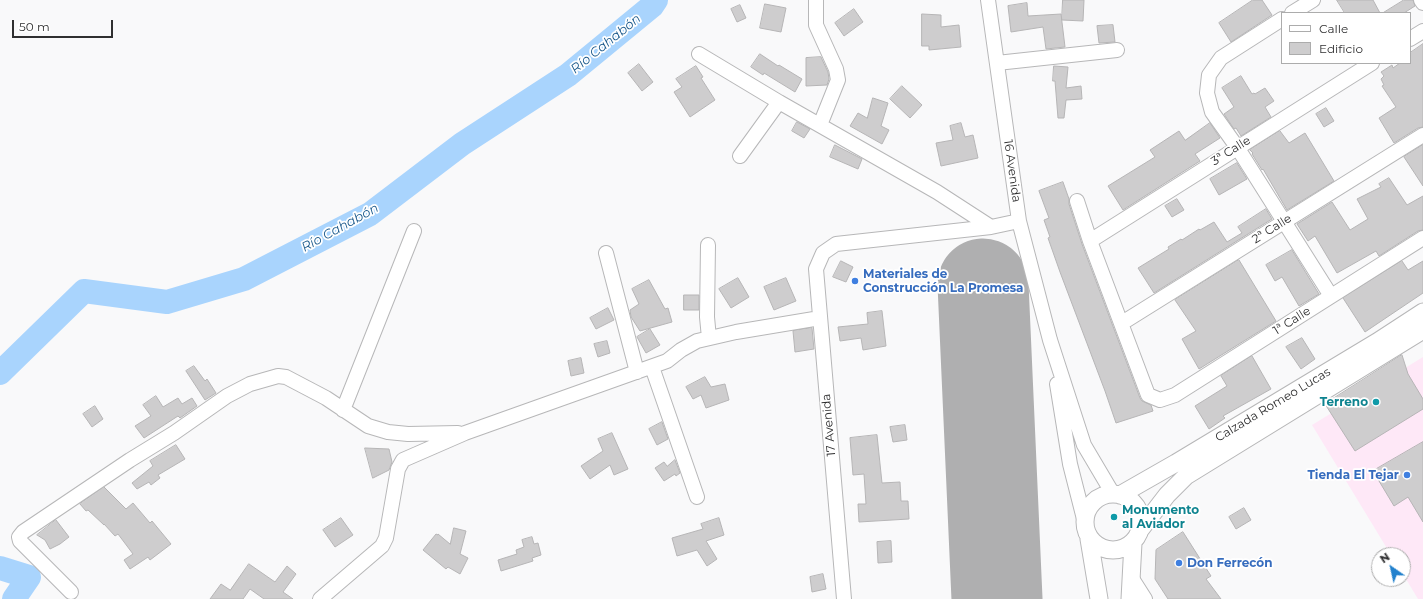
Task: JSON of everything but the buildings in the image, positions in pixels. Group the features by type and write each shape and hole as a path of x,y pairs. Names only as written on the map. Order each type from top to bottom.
{"street":[{"path":"816,0 816,25 836,69 838,80 820,125"},
{"name":"16 Avenida","path":"988,0 1019,221 1050,340 1084,445 1116,494"},
{"path":"1294,12 1313,0"},
{"path":"1281,21 1221,58 1209,75 1207,93 1212,112 1237,147 1331,296"},
{"path":"1411,38 1423,31"},
{"path":"997,63 1117,50"},
{"path":"699,54 779,102 937,192 991,227 1019,221"},
{"name":"3ª Calle","path":"1090,241 1370,64"},
{"path":"740,156 779,102"},
{"name":"2ª Calle","path":"1122,323 1423,135"},
{"path":"1077,201 1090,241 1122,323"},
{"name":"17 Avenida","path":"844,599 816,269 823,253 836,244 991,227"},
{"path":"343,410 414,231"},
{"name":"1ª Calle","path":"1122,323 1148,395 1160,400 1174,395 1423,238"},
{"path":"708,245 707,317 709,338"},
{"path":"606,253 637,372"},
{"name":"Calzada Romeo Lucas","path":"1116,494 1176,463 1377,342 1423,312"},
{"path":"320,599 382,546 386,538 398,469 403,460 465,433 667,361 681,350 696,342 736,332 820,318"},
{"name":"Calzada Romeo Lucas","path":"1137,537 1167,495 1186,476 1423,330"},
{"name":"16 Avenida","path":"1050,340 1070,464 1084,519"},
{"path":"652,367 697,497"},
{"path":"71,592 20,542 19,537 23,532 130,460 174,433 227,396 250,384 278,376 286,377 326,398 368,426 388,432 408,434 465,433"},
{"path":"1099,599 1089,539 1086,532 1084,519 1086,511 1097,498 1105,495 1116,494 1128,498 1135,504 1140,512 1142,521 1137,537 1131,577 1130,599"},
{"path":"1089,539 1096,546 1105,550 1115,551 1125,548 1137,537"},
{"path":"1131,577 1145,599"}],"shaded area":[{"path":"1423,357 1423,599 1418,599 1411,587 1411,547 1386,547 1312,425"}],"waterway":[{"name":"Río Cahabón","path":"0,373 84,291 167,302 244,279 370,214 462,144 568,75 652,6 656,0"},
{"name":"Río Cahabón","path":"0,568 29,577 14,599"}],"runway":[{"path":"983,284 997,599"}],"place":[{"name":"Materiales de Construcción La Promesa","path":"855,281"},
{"name":"Terreno","path":"1376,402"},
{"name":"Tienda El Tejar","path":"1407,475"},
{"name":"Monumento al Aviador","path":"1114,517"},
{"name":"Don Ferrecón","path":"1179,563"}]}
